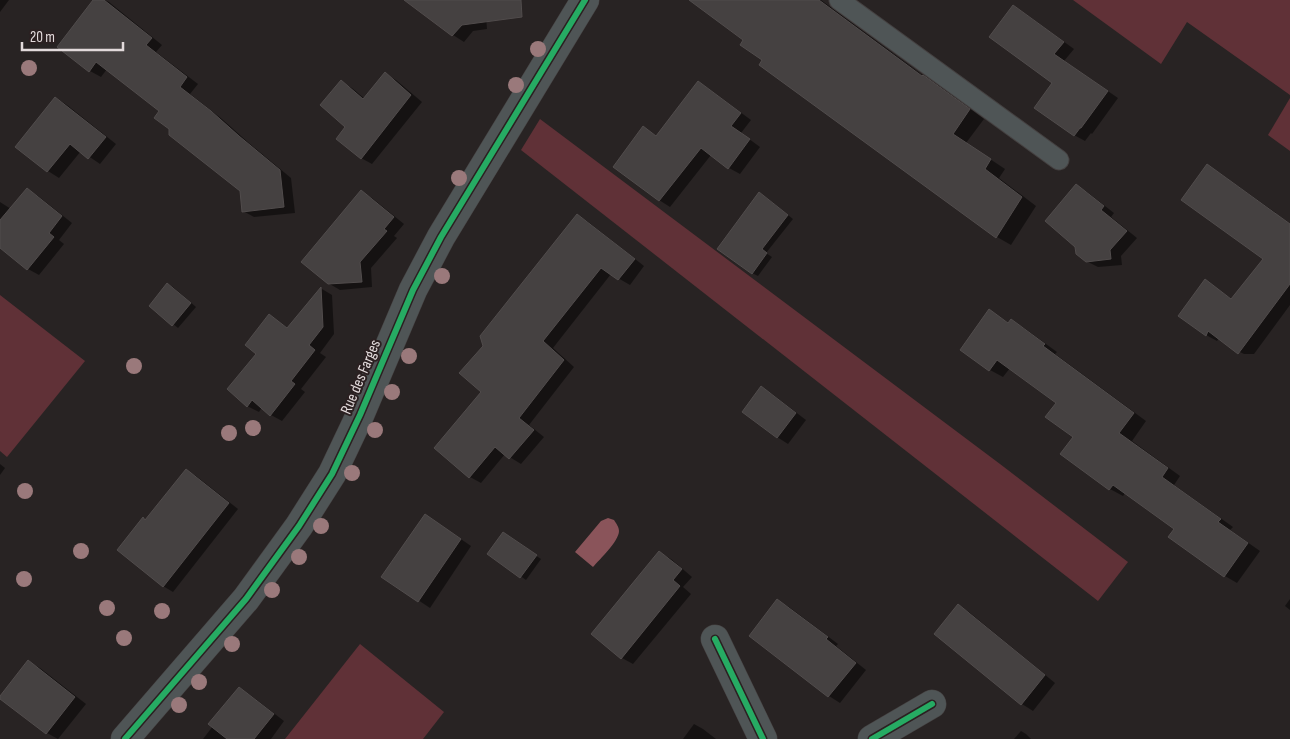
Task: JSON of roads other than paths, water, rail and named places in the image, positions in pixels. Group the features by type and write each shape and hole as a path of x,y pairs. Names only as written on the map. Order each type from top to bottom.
{"street":[{"name":"Rue des Farges","path":"125,739 246,599 299,526 332,474 360,415 413,290 441,237 585,0"},
{"path":"715,639 763,739"},
{"path":"872,739 932,704"}],"lane":[{"path":"840,0 1059,160"}]}
